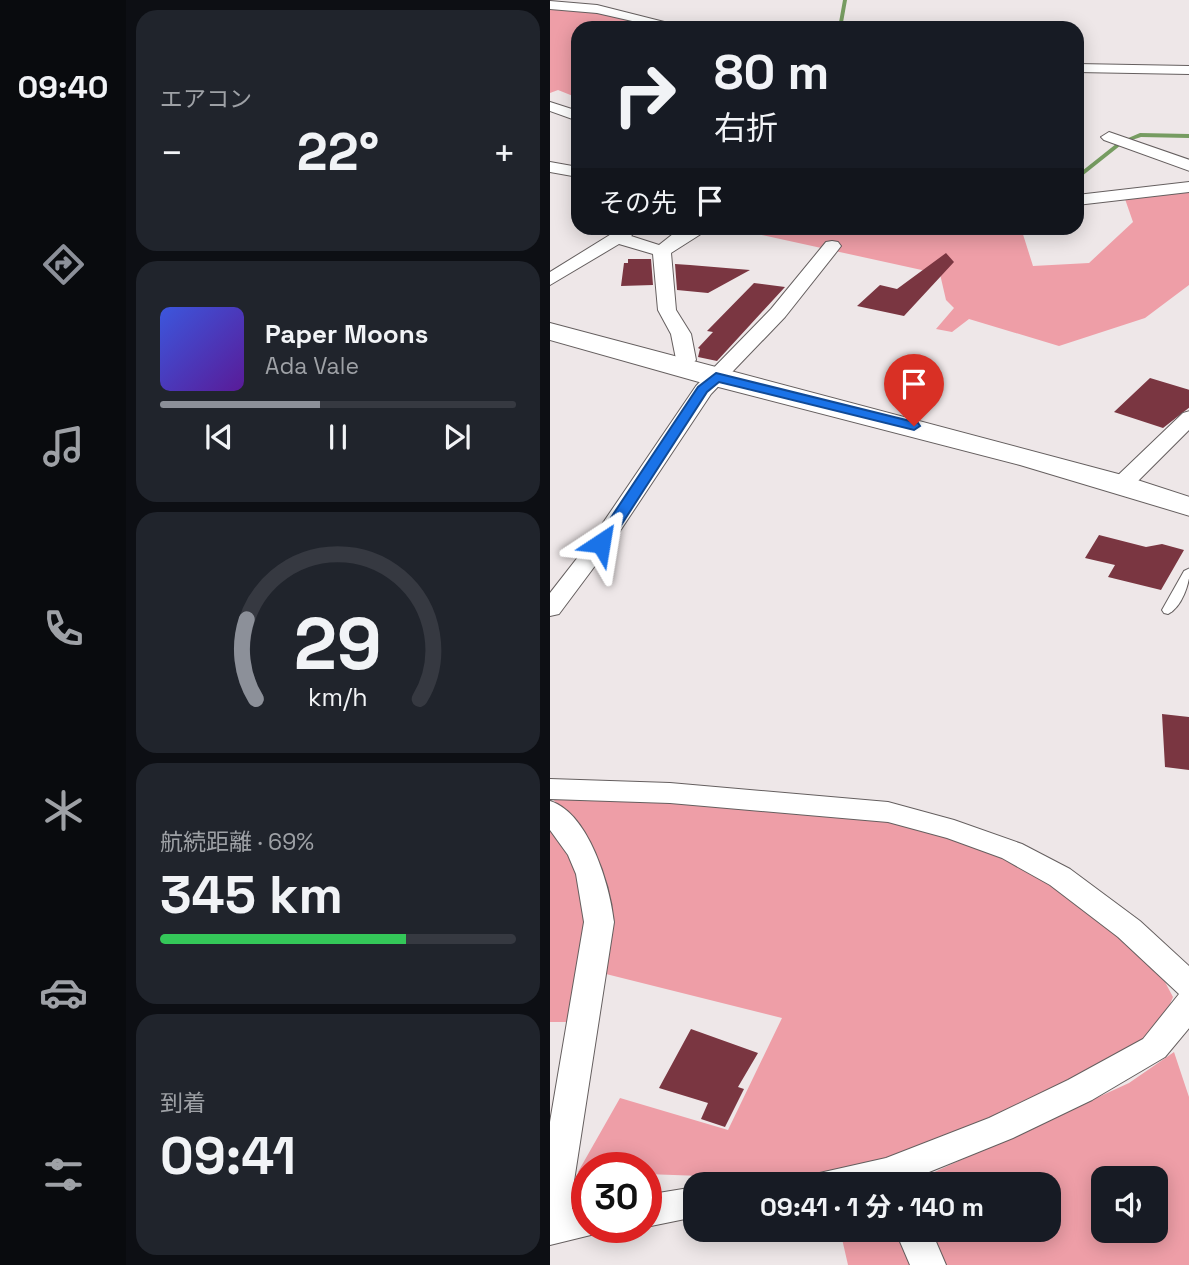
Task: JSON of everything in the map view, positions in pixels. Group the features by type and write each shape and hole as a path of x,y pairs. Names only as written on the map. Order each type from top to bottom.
{"street":[{"path":"550,5 599,6 655,21"},
{"path":"1084,68 1189,70"},
{"path":"550,106 571,114"},
{"path":"1109,137 1189,166"},
{"path":"550,167 571,171"},
{"path":"1084,200 1104,201 1164,188 1189,187"},
{"path":"550,280 622,235"},
{"path":"629,235 662,251"},
{"path":"662,251 683,235"},
{"path":"550,609 601,543 703,390 778,313 832,246"},
{"path":"662,251 667,310 681,334 686,360 677,368"},
{"path":"550,331 677,368 914,426 1122,484 1189,507"},
{"path":"1122,484 1189,417"},
{"path":"550,789 670,793 888,813 954,830 1012,852 1060,877 1129,929 1189,986"},
{"path":"550,811 578,844 588,863 596,883 599,922 555,1194 564,1226"},
{"path":"906,1172 1080,1090 1154,1048 1189,1003"},
{"path":"662,1208 683,1204"},
{"path":"918,1242 928,1265"}],"lane":[{"path":"1168,610 1189,571"}],"shaded area":[{"path":"550,8 593,12 634,21 571,21 571,95 558,90 550,93"},
{"path":"1189,189 1189,285 1145,318 1059,346 969,319 952,332 936,329 954,308 946,300 940,274 762,235 1023,235 1033,266 1089,263 1133,222 1125,199"},
{"path":"557,796 861,815 973,845 1008,858 1062,888 1124,938 1165,982 1173,997 1158,1033 1135,1050 974,1128 870,1167 819,1172 683,1172 683,1175 662,1175 662,1152 589,1152 620,1098 728,1130 782,1018 606,974 611,908 605,877 590,848 552,798"},
{"path":"550,825 570,850 589,914 572,1022 550,1022"},
{"path":"1174,1052 1189,1097 1189,1265 848,1265 843,1242 1061,1242 1061,1172 934,1172 1129,1083"}],"building":[{"path":"946,253 954,262 904,316 857,306 880,285 897,289"},
{"path":"628,259 651,259 653,285 621,286 624,263 628,263"},
{"path":"675,264 750,270 708,293 677,290"},
{"path":"754,283 785,287 717,361 698,357 698,348 713,332 707,331"},
{"path":"1150,378 1190,390 1190,407 1163,428 1114,412"},
{"path":"1099,535 1146,547 1162,544 1184,550 1161,590 1108,577 1115,565 1085,558"},
{"path":"1162,714 1190,717 1190,770 1165,767"},
{"path":"691,1029 758,1053 738,1087 744,1089 725,1127 701,1119 708,1103 659,1088"}],"waterway":[{"path":"841,21 845,0"},
{"path":"1129,139 1140,135 1190,136"},
{"path":"1084,172 1118,145"}],"route":[{"path":"601,543 703,390 716,377 914,426"}]}
